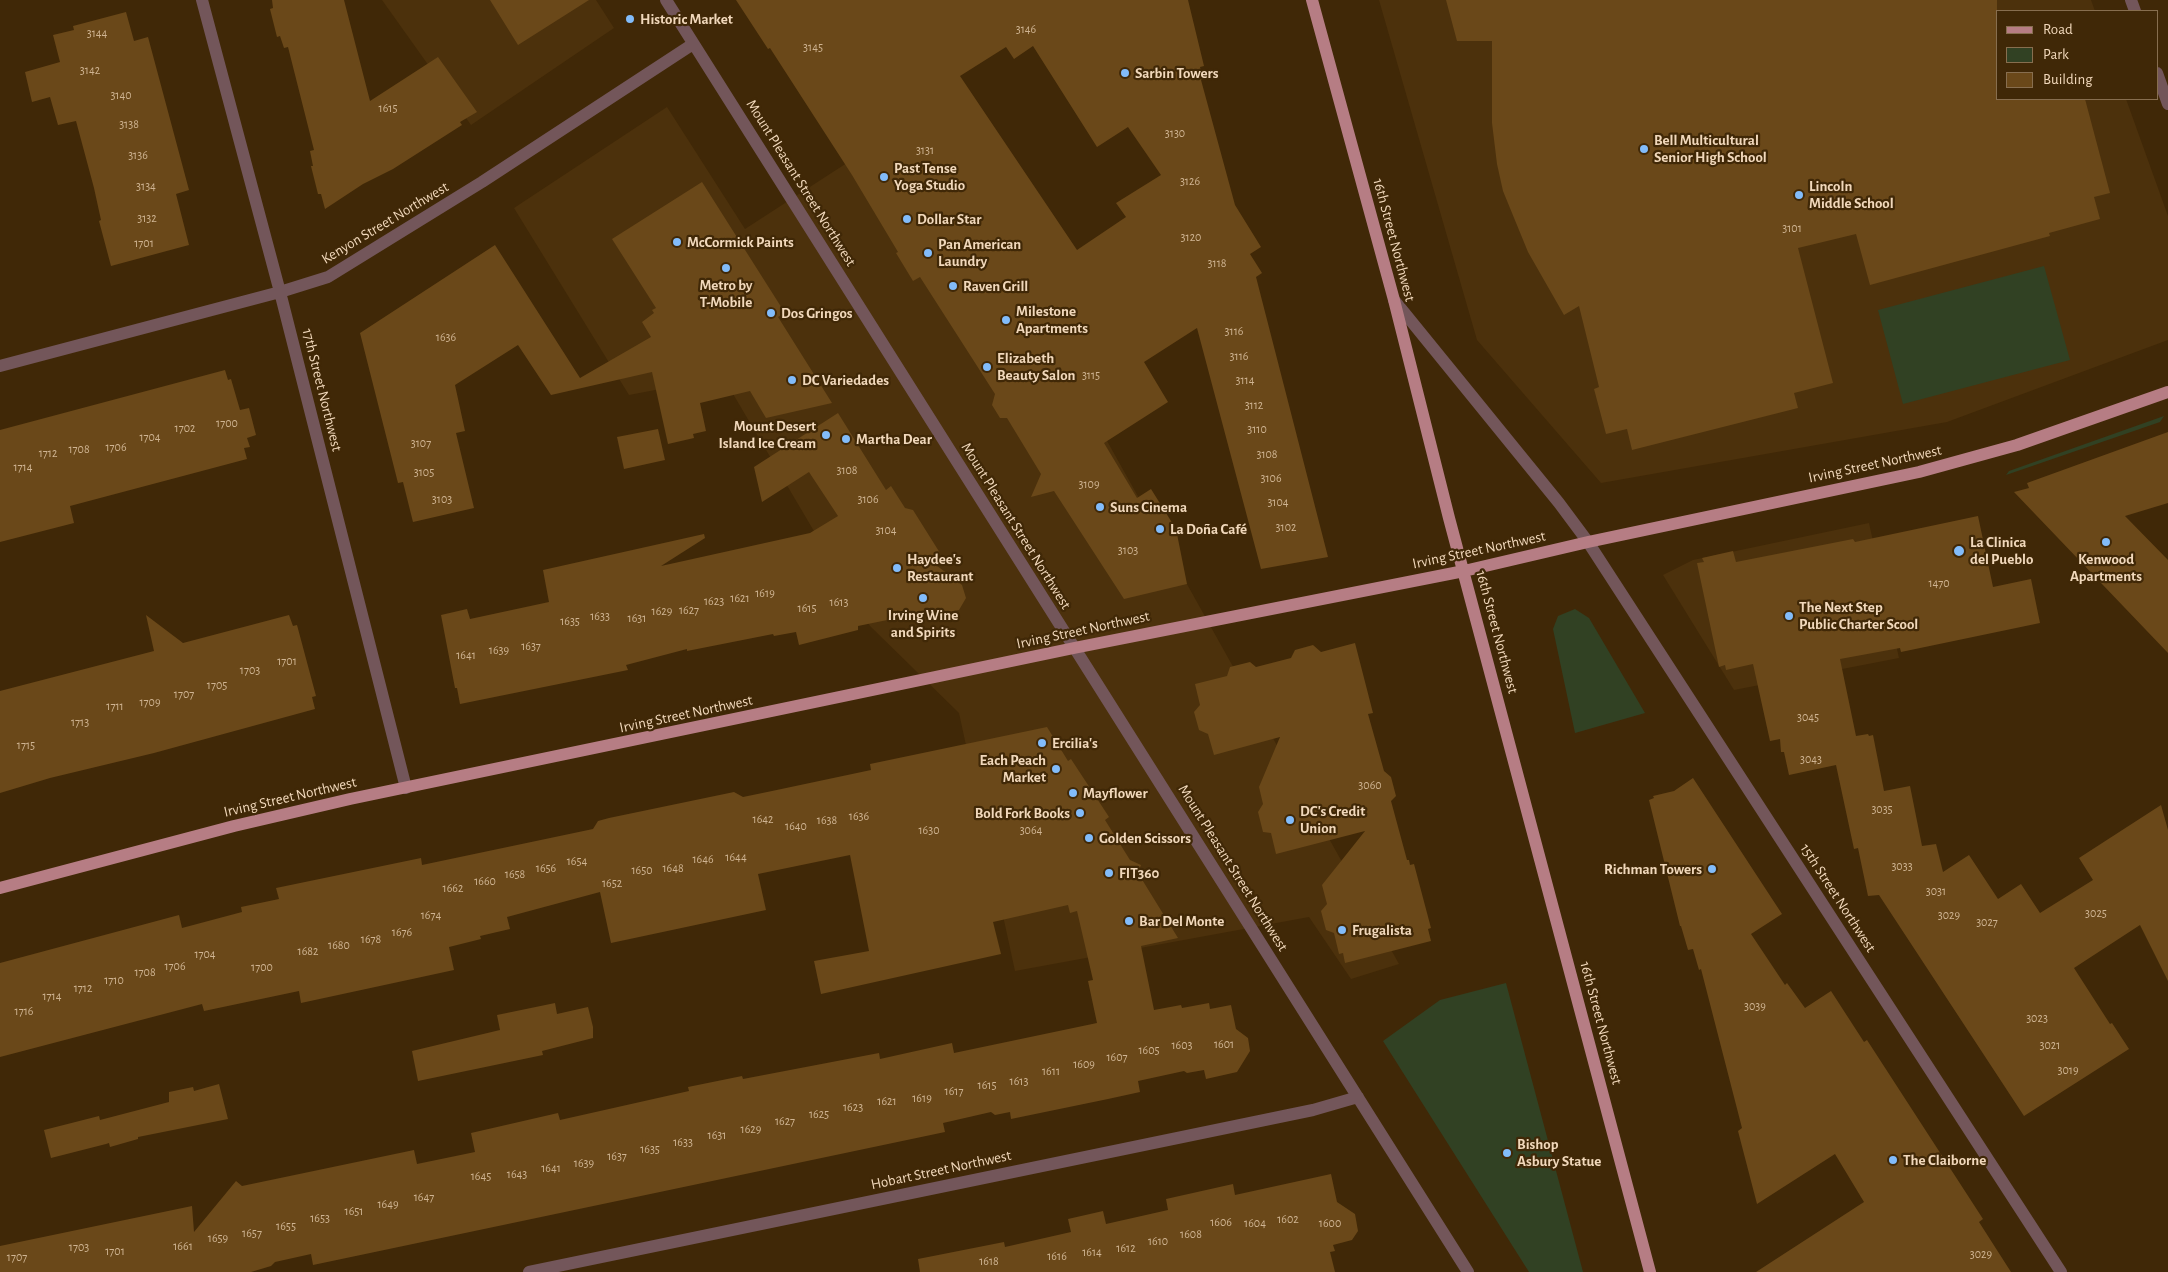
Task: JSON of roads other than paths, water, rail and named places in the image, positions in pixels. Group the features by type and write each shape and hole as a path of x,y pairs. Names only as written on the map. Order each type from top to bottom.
{"main road":[{"name":"16th Street Northwest","path":"1312,0 1394,300 1650,1272"},
{"name":"Irving Street Northwest","path":"0,888 234,826 406,788 1074,648 1464,571 1588,542 1939,468 2017,445 2168,392"}],"street":[{"name":"17th Street Northwest","path":"202,0 280,292 406,788"},
{"name":"Mount Pleasant Street Northwest","path":"666,0 1468,1272"},
{"name":"Kenyon Street Northwest","path":"0,366 280,292 328,277 482,182 693,44"},
{"path":"2158,76 2168,104"},
{"name":"15th Street Northwest","path":"1394,300 1560,503 1588,542 2061,1272"},
{"name":"Hobart Street Northwest","path":"529,1272 1306,1112 1358,1097"}],"place":[{"name":"Historic Market","path":"630,19"},
{"name":"Sarbin Towers","path":"1125,73"},
{"name":"Bell Multicultural Senior High School","path":"1644,149"},
{"name":"Past Tense Yoga Studio","path":"884,177"},
{"name":"Lincoln Middle School","path":"1799,195"},
{"name":"Dollar Star","path":"907,219"},
{"name":"McCormick Paints","path":"677,242"},
{"name":"Pan American Laundry","path":"928,253"},
{"name":"Metro by T-Mobile","path":"726,268"},
{"name":"Raven Grill","path":"953,286"},
{"name":"Dos Gringos","path":"771,313"},
{"name":"Milestone Apartments","path":"1006,320"},
{"name":"Elizabeth Beauty Salon","path":"987,367"},
{"name":"DC Variedades","path":"792,380"},
{"name":"Mount Desert Island Ice Cream","path":"826,435"},
{"name":"Martha Dear","path":"846,439"},
{"name":"Suns Cinema","path":"1100,507"},
{"name":"La Doña Café","path":"1160,529"},
{"name":"Kenwood Apartments","path":"2106,542"},
{"name":"La Clinica del Pueblo","path":"1959,551"},
{"name":"Haydee's Restaurant","path":"897,568"},
{"name":"Irving Wine and Spirits","path":"923,598"},
{"name":"The Next Step Public Charter Scool","path":"1789,616"},
{"name":"Ercilia's","path":"1042,743"},
{"name":"Each Peach Market","path":"1056,769"},
{"name":"Mayflower","path":"1073,793"},
{"name":"Bold Fork Books","path":"1080,813"},
{"name":"DC's Credit Union","path":"1290,820"},
{"name":"Golden Scissors","path":"1089,838"},
{"name":"Richman Towers","path":"1712,869"},
{"name":"FIT360","path":"1109,873"},
{"name":"Bar Del Monte","path":"1129,921"},
{"name":"Frugalista","path":"1342,930"},
{"name":"Bishop Asbury Statue","path":"1507,1153"},
{"name":"The Claiborne","path":"1893,1160"}]}
